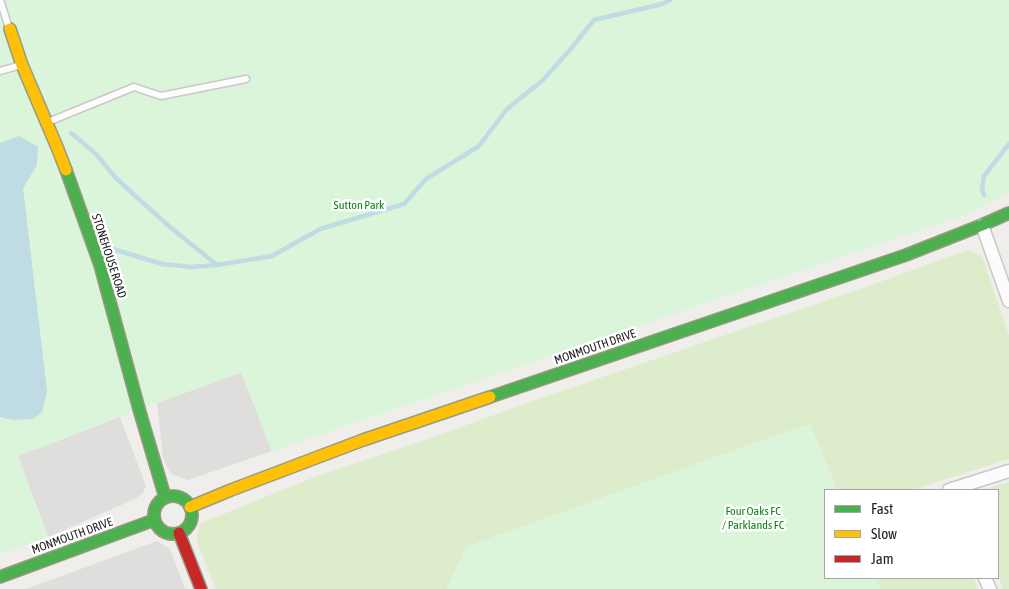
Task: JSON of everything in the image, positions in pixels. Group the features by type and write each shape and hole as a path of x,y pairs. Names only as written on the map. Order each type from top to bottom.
{"street":[{"name":"STONEHOUSE ROAD","path":"10,29 22,65 46,122 100,265 166,497"},
{"name":"MONMOUTH DRIVE","path":"190,507 363,440 828,282 944,241 1009,213"},
{"path":"982,226 1009,301"},
{"path":"952,489 1009,471"},
{"path":"178,496 185,500 190,507 192,518 188,527 179,533 168,533 159,528 154,520 157,504 166,497 178,496"},
{"name":"MONMOUTH DRIVE","path":"0,578 154,520"},
{"path":"179,533 201,589"}],"lane":[{"path":"0,0 10,29"},
{"path":"0,71 22,65"},
{"path":"46,122 134,87 161,96 246,80"}],"shaded area":[{"path":"241,372 272,451 188,480 170,473 163,458 157,403"},
{"path":"120,417 146,486 143,493 135,499 48,537 18,456"},
{"path":"157,541 170,549 185,589 26,589"}],"green space":[{"name":"Sutton Park","path":"0,0 1009,0 1009,192 973,212 272,451 241,373 140,409 18,456 48,537 0,554"},
{"path":"968,250 982,256 1009,336 1009,459 915,489 837,489 810,424 466,547 447,589 216,589 198,545 197,534 201,523 317,476"},
{"name":"Four Oaks FC / Parklands FC","path":"810,424 837,489 824,489 824,579 875,579 880,589 447,589 466,547"},
{"path":"1009,482 1009,589 1003,589 999,579 999,489 987,489"},
{"path":"875,579 974,579 978,589 880,589"}],"water":[{"path":"19,136 38,147 37,165 23,188 47,391 42,412 33,419 13,420 0,417 0,143"}],"waterway":[{"path":"71,133 96,154 114,176 133,194 217,265 272,256 320,229 404,204 426,179 479,146 507,109 543,80 594,20 662,4 670,0"},
{"path":"984,195 982,190 984,176 1009,144"},
{"path":"113,249 162,264 191,267 217,265"}],"traffic: fast":[{"path":"66,170 100,265 165,497"},
{"path":"490,397 906,255 1009,213"},
{"path":"173,496 186,502 192,515 186,528 173,534 160,528 154,515 160,502 173,496"},
{"path":"0,577 154,520"}],"traffic: slow":[{"path":"10,29 22,65 66,170"},
{"path":"190,507 363,440 490,397"}],"traffic: jam":[{"path":"179,533 201,589"}]}
